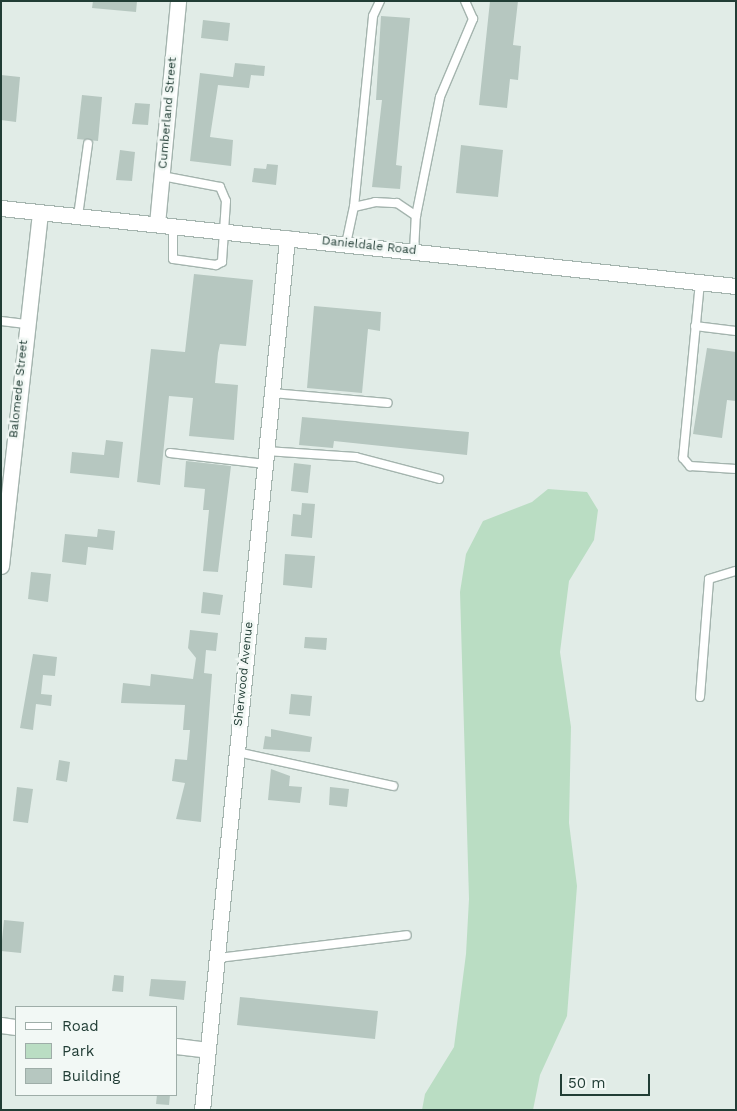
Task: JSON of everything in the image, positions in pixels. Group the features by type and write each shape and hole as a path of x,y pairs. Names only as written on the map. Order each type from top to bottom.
{"street":[{"name":"Cumberland Street","path":"157,224 178,1"},
{"name":"Danieldale Road","path":"1,208 736,286"},
{"name":"Balomede Street","path":"1,566 26,324 40,212"},
{"name":"Sherwood Avenue","path":"202,1110 287,238"},
{"path":"1,1025 15,1027"},
{"path":"178,1046 208,1050"}],"lane":[{"path":"346,244 354,207 373,16 380,1"},
{"path":"414,251 416,216 440,97 473,20 465,1"},
{"path":"78,216 88,144"},
{"path":"162,176 220,186 226,201 226,231 222,262 216,265 173,259 172,226"},
{"path":"354,207 375,202 397,203 416,216"},
{"path":"700,282 683,458 690,466 736,469"},
{"path":"1,321 26,324"},
{"path":"695,326 736,331"},
{"path":"272,393 388,403"},
{"path":"170,453 265,458 356,457 438,479"},
{"path":"700,697 709,579 736,571"},
{"path":"237,752 393,786"},
{"path":"218,958 407,935"}],"green space":[{"path":"548,489 587,492 598,510 594,540 569,581 560,652 571,727 569,823 577,886 567,1016 540,1075 533,1110 422,1110 425,1094 454,1047 466,954 469,899 460,592 466,554 483,521 532,502"}],"building":[{"path":"93,1 137,1 136,12 92,8"},
{"path":"490,1 518,1 513,45 521,46 518,80 510,79 507,108 479,105"},
{"path":"381,16 410,18 396,165 402,166 400,189 372,187 382,100 376,100"},
{"path":"203,20 230,23 228,41 201,38"},
{"path":"235,63 265,66 264,76 251,75 249,88 218,85 210,137 233,140 231,166 190,161 200,73 233,77"},
{"path":"1,75 20,77 16,122 1,120"},
{"path":"82,95 102,97 98,141 77,139"},
{"path":"135,103 150,104 148,125 132,124"},
{"path":"461,145 503,150 498,197 456,193"},
{"path":"120,150 135,152 132,181 116,180"},
{"path":"267,164 278,165 276,185 252,182 254,168 266,169"},
{"path":"194,274 253,280 246,346 220,344 218,353 215,383 238,385 234,440 189,436 193,398 169,396 160,485 137,482 151,349 185,352"},
{"path":"314,306 381,312 380,331 368,329 362,393 307,388"},
{"path":"707,348 736,352 736,401 727,400 722,438 693,434"},
{"path":"302,417 469,432 467,455 334,441 333,448 299,445"},
{"path":"106,440 123,442 119,478 70,473 72,452 104,455"},
{"path":"186,461 231,466 218,572 203,571 209,510 203,510 205,489 184,487"},
{"path":"294,463 311,465 308,493 291,491"},
{"path":"302,503 315,504 312,538 291,536 293,514 301,515"},
{"path":"98,529 115,531 113,550 88,547 86,565 62,562 65,534 97,537"},
{"path":"285,554 315,556 312,588 283,585"},
{"path":"31,572 51,574 48,602 28,599"},
{"path":"203,592 223,595 220,615 201,613"},
{"path":"190,630 218,633 216,651 206,650 204,673 212,674 201,822 176,819 185,783 172,781 175,759 187,760 190,730 183,730 185,705 121,703 123,683 150,686 151,674 193,679 196,658 188,648"},
{"path":"305,637 327,638 326,650 304,648"},
{"path":"33,654 57,657 55,676 43,675 41,694 52,695 51,706 36,704 33,730 20,728"},
{"path":"291,694 312,696 310,716 289,714"},
{"path":"271,729 312,737 310,752 263,749 265,736 271,737"},
{"path":"59,760 70,762 67,782 56,780"},
{"path":"271,769 290,776 289,786 302,787 300,803 268,800"},
{"path":"17,787 33,789 28,823 13,821"},
{"path":"330,787 349,789 347,807 329,805"},
{"path":"4,920 24,922 21,953 1,951"},
{"path":"114,975 124,976 123,992 112,991"},
{"path":"151,979 186,981 184,1000 149,996"},
{"path":"240,997 378,1011 375,1039 237,1025"},
{"path":"157,1096 170,1096 169,1105 156,1104"}]}
